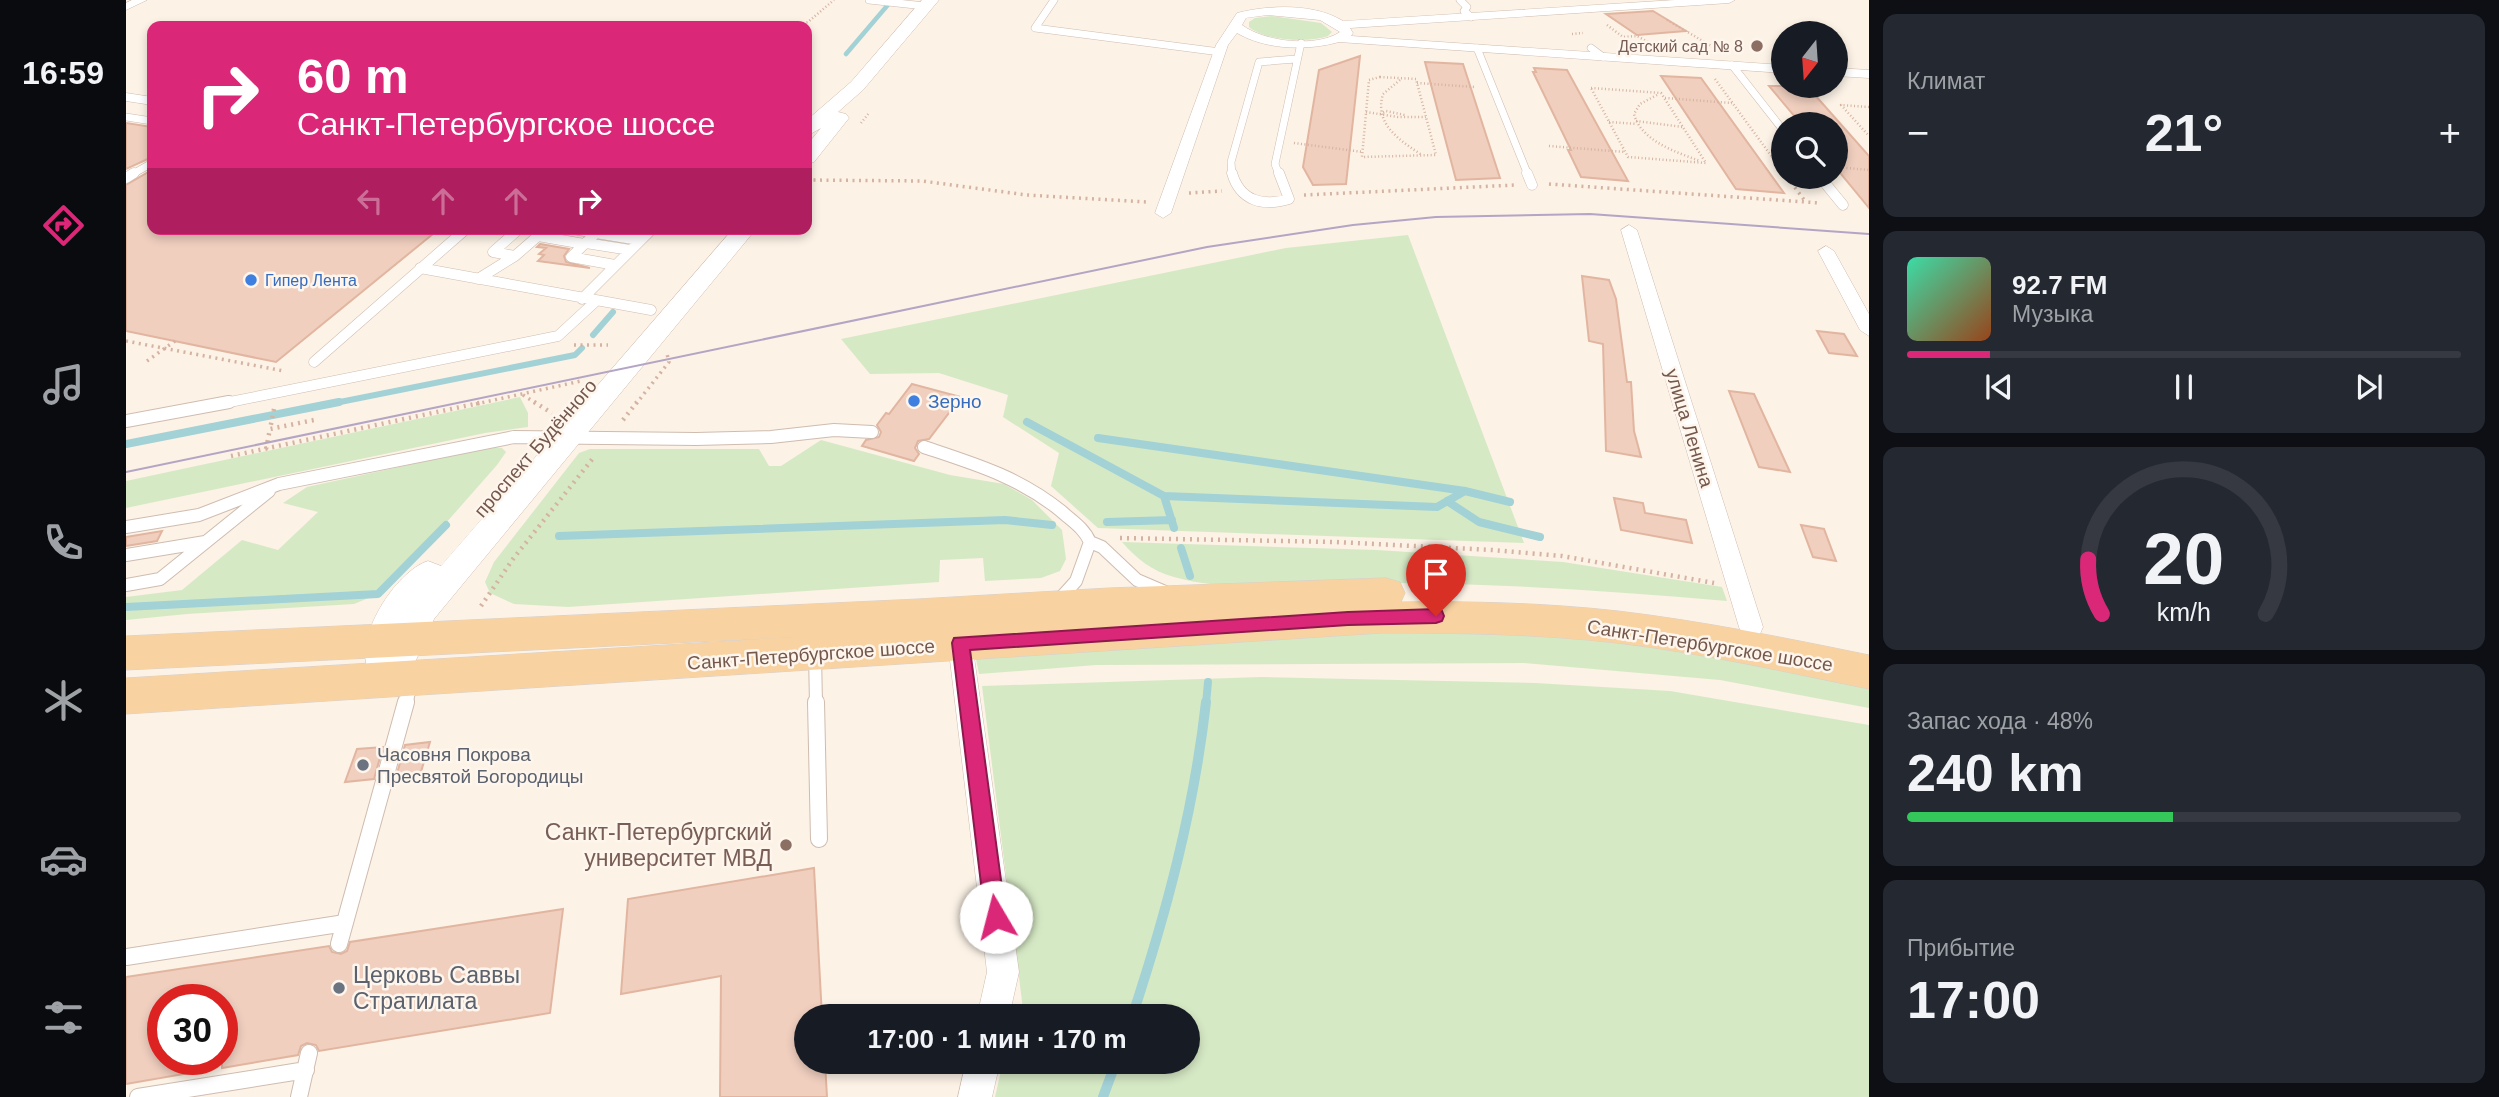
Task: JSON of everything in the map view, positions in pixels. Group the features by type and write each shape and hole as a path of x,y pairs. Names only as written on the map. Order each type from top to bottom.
{"main road":[{"path":"812,126 857,86 928,3"},
{"path":"812,152 832,127 857,86"},
{"name":"проспект Будённого","path":"397,659 420,613 555,429 715,235"},
{"name":"проспект Будённого","path":"555,429 739,235"},
{"name":"Санкт-Петербургское шоссе","path":"126,696 397,659 1050,607 1372,593 1533,599 1661,611 1869,650"},
{"name":"Санкт-Петербургское шоссе","path":"126,653 397,659 815,654 1348,618 1436,616 1616,627 1744,647 1869,672"}],"street":[{"path":"126,6 141,0"},
{"path":"1251,0 1261,11"},
{"path":"1163,213 1225,39 1241,15 1261,11 1309,15 1327,18 1342,25 1654,2 1728,0"},
{"path":"1236,26 1246,35 1257,38 1332,43 1346,33 1342,25"},
{"path":"1340,39 1771,68"},
{"path":"1848,73 1869,74"},
{"path":"126,97 147,100"},
{"name":"улица Ленина","path":"1629,230 1751,627"},
{"path":"1826,251 1869,330"},
{"path":"960,643 1003,972 996,1004"},
{"path":"975,1097 980,1074"}],"lane":[{"path":"869,0 928,3"},
{"path":"1054,0 1035,28 1220,52"},
{"path":"1460,0 1467,7 1464,11 1471,17"},
{"path":"1296,59 1259,62 1231,162 1233,175 1243,196 1256,202 1283,201 1289,196 1275,164 1301,43"},
{"path":"1477,48 1532,185"},
{"path":"1591,48 1603,57"},
{"path":"1732,65 1771,115"},
{"path":"126,117 147,120"},
{"path":"126,178 147,166"},
{"path":"1830,189 1843,205"},
{"path":"314,362 385,303 459,235"},
{"path":"513,235 493,252 515,257"},
{"path":"594,235 564,263 613,268"},
{"path":"608,235 639,240"},
{"path":"582,299 645,235"},
{"path":"478,279 515,257 538,236 630,250"},
{"path":"420,268 651,310"},
{"path":"126,421 321,385 558,336 596,302"},
{"path":"126,527 199,514 279,484 555,429 608,439 773,437 856,428 872,432"},
{"path":"924,447 991,469 1036,491 1085,531 1090,542 1083,568 1075,585 1050,607"},
{"path":"126,584 160,579 279,484"},
{"path":"126,555 206,542"},
{"path":"1090,542 1102,547 1137,580 1188,599"},
{"path":"815,654 819,839"},
{"path":"339,944 397,659"},
{"path":"126,957 345,923"},
{"path":"138,1097 307,1061 299,1097"}],"path":[{"path":"809,21 834,0"},
{"path":"1664,18 1715,48"},
{"path":"1601,21 1623,37 1637,36 1648,42 1655,42"},
{"path":"1710,72 1771,155"},
{"path":"1380,77 1402,78 1416,79 1416,83 1437,155 1363,157 1369,80 1380,77"},
{"path":"1402,78 1383,94 1380,114 1389,130 1423,155"},
{"path":"1416,83 1471,87"},
{"path":"1591,88 1661,93 1706,163 1628,157 1591,88"},
{"path":"1661,93 1643,100 1636,107 1638,124 1661,144 1706,163"},
{"path":"1665,98 1733,103"},
{"path":"1869,107 1841,105 1869,136"},
{"path":"1366,112 1398,117 1426,117"},
{"path":"1609,122 1684,127"},
{"path":"1638,124 1651,128 1654,125"},
{"path":"1310,145 1363,152"},
{"path":"1549,146 1626,152"},
{"path":"1848,168 1869,170"},
{"path":"812,180 922,181 1027,195 1130,203 1151,201 1153,195 1241,190"},
{"path":"1289,196 1565,184 1806,202 1796,189"},
{"path":"126,341 281,371 321,374 321,385"},
{"path":"147,361 175,341"},
{"path":"585,345 608,345"},
{"path":"621,423 669,362"},
{"path":"231,456 581,381"},
{"path":"522,394 555,429"},
{"path":"266,449 274,408"},
{"path":"270,429 314,420"},
{"path":"480,608 513,559 601,448"},
{"path":"1116,538 1271,540 1492,550 1562,556 1722,584"}],"green space":[{"path":"1272,16 1321,23 1332,32 1320,38 1299,40 1276,38 1249,27 1249,22 1255,18"},
{"path":"1408,235 1524,543 1098,528 1051,486 1059,453 1003,417 1008,395 939,373 870,374 841,339 1286,248"},
{"path":"520,397 528,413 528,427 485,433 126,508 126,481"},
{"path":"821,440 950,475 1004,484 1032,500 1062,530 1066,559 1060,571 1041,578 985,581 983,558 940,560 939,582 568,607 514,604 490,593 485,582 494,562 579,453 590,449 759,449 769,466 781,466"},
{"path":"491,447 502,448 506,452 383,592 354,604 126,620 126,597 182,590 242,540 278,550 318,512 283,503 307,487"},
{"path":"1122,542 1377,550 1563,562 1722,587 1727,601 1467,584 1356,583 1250,587 1224,585 1174,577 1159,571 1139,559"},
{"path":"1360,629 1475,630 1659,646 1869,685 1869,708 1720,680 1524,663 1096,665 979,674 975,654"},
{"path":"1262,677 1535,683 1670,691 1869,725 1869,1097 995,1097 1000,1074 1200,1074 1200,1004 1022,1004 982,686"}],"building":[{"path":"1653,11 1686,31 1637,35 1606,14"},
{"path":"1360,56 1346,184 1313,185 1303,167 1319,70"},
{"path":"1425,62 1463,64 1500,178 1456,180"},
{"path":"1534,68 1567,70 1628,181 1581,177 1568,150 1571,150 1533,72 1536,72"},
{"path":"1661,76 1701,78 1771,175 1771,189 1781,189 1784,193 1736,189"},
{"path":"1779,98 1818,98 1830,112 1791,112"},
{"path":"126,123 147,126 147,159 126,169"},
{"path":"1848,132 1869,156 1869,208 1848,183"},
{"name":"Гипер Лента","path":"147,173 147,235 432,235 276,362 126,331 126,185"},
{"path":"540,244 569,249 564,256 566,262 590,268 538,261 544,255 539,254 546,248 537,247"},
{"path":"1582,276 1609,280 1616,299 1627,382 1631,382 1634,431 1641,457 1606,451 1603,344 1589,341"},
{"path":"1817,331 1844,334 1857,356 1829,353"},
{"path":"912,384 961,397 929,439 918,441 915,448 919,454 914,461 862,446 866,440 879,437 881,432 877,425"},
{"path":"1729,391 1754,394 1790,472 1759,467"},
{"path":"1614,498 1643,503 1645,513 1686,520 1692,543 1621,530"},
{"path":"1801,525 1824,529 1836,561 1813,557"},
{"path":"162,531 157,541 126,546 126,537"},
{"path":"430,742 420,775 396,777 405,745"},
{"name":"Часовня Покрова Пресвятой Богородицы","path":"383,747 374,779 345,782 357,749"},
{"path":"814,868 821,1004 794,1004 794,1074 826,1074 827,1097 720,1097 721,976 621,994 628,899"},
{"name":"Церковь Саввы Стратилата","path":"563,909 550,1013 319,1051 316,1045 307,1043 301,1046 298,1055 238,1065 238,984 147,984 147,1075 178,1075 126,1084 126,977 329,946 332,952 341,954 347,951 350,942"}],"waterway":[{"path":"846,54 892,0"},
{"path":"593,335 613,312"},
{"path":"330,404 575,355 582,348"},
{"path":"126,444 339,402"},
{"path":"1027,422 1164,496"},
{"path":"1098,438 1465,491"},
{"path":"1447,501 1465,491"},
{"path":"1465,491 1510,502"},
{"path":"1164,496 1437,507 1447,501"},
{"path":"1164,496 1172,520"},
{"path":"1447,501 1479,522 1540,537"},
{"path":"559,536 1005,520 1052,525"},
{"path":"1107,522 1172,520"},
{"path":"1172,520 1174,528"},
{"path":"126,607 378,594 446,525"},
{"path":"1181,548 1190,576"},
{"path":"1206,704 1208,682"},
{"path":"1136,1004 1177,861 1194,782 1206,702"},
{"path":"1103,1097 1112,1074"}],"tram line":[{"path":"126,472 1207,247 1353,225 1436,217 1590,214 1869,234"}],"place":[{"name":"Детский сад № 8","path":"1757,46"},
{"name":"Гипер Лента","path":"251,280"},
{"name":"Зерно","path":"914,401"},
{"name":"Часовня Покрова Пресвятой Богородицы","path":"363,765"},
{"name":"Санкт-Петербургский университет МВД","path":"786,845"},
{"name":"Церковь Саввы Стратилата","path":"339,988"}],"route":[{"path":"996,917 960,643 1348,618 1436,616"}]}
